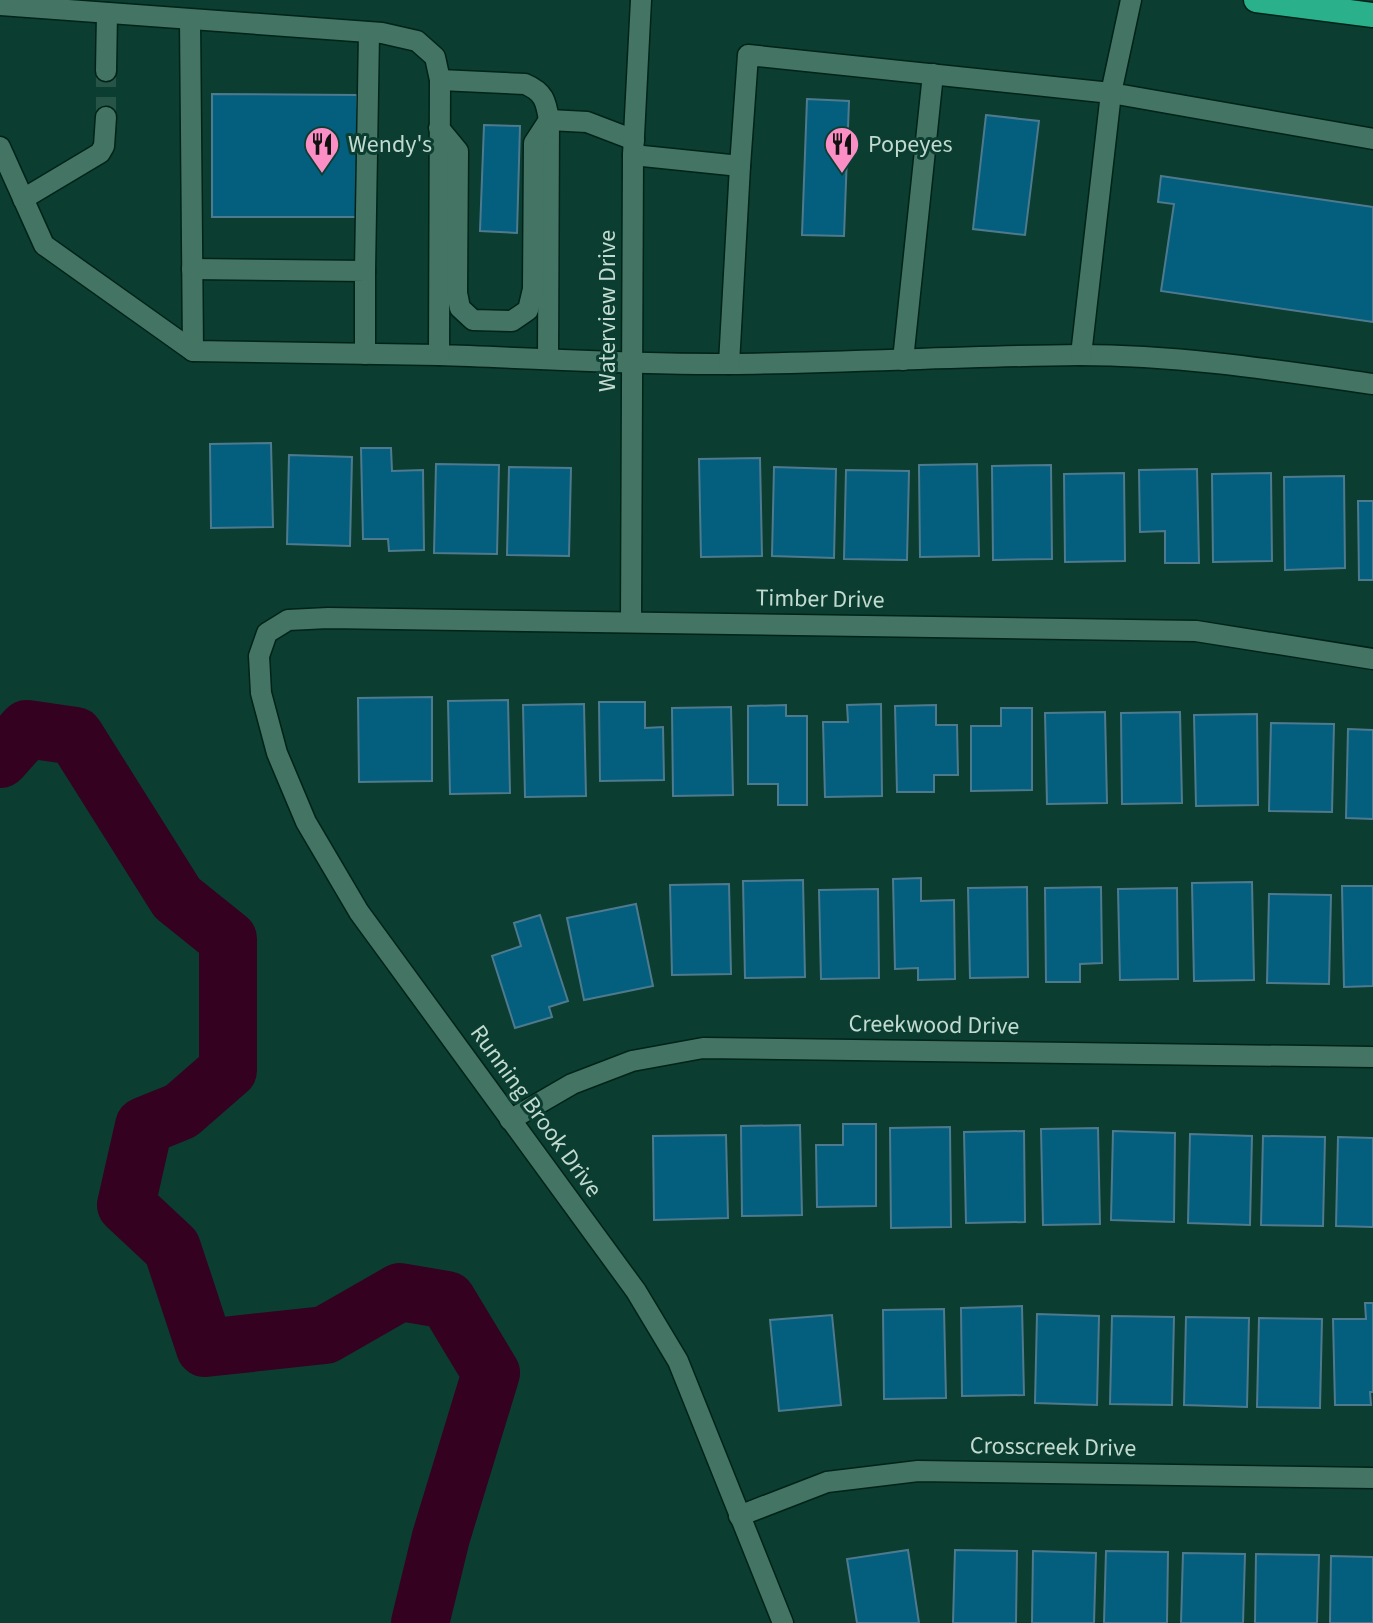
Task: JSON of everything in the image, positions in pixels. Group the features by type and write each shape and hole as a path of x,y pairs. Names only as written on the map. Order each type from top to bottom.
{"highway":[{"path":"1256,0 1373,15"}],"street":[{"name":"Waterview Drive","path":"631,622 634,147 641,0"},
{"path":"1081,355 1111,93 1131,0"},
{"path":"0,5 382,33 417,41 435,57 440,80 439,355"},
{"path":"106,71 107,13"},
{"path":"190,20 193,351"},
{"path":"365,354 369,33"},
{"path":"729,364 748,55 1111,93 1373,139"},
{"path":"903,360 933,74"},
{"path":"440,80 525,84 537,89 546,102 549,120 548,358"},
{"path":"23,199 100,153 104,146 106,117"},
{"path":"549,120 587,122 634,147 740,166"},
{"path":"439,128 458,151 457,293 460,308 473,320 512,321 528,310 533,289 534,143 549,120"},
{"path":"0,147 44,245 193,351 729,364 1081,355 1203,361 1373,384"},
{"path":"192,269 365,271"},
{"name":"Timber Drive","path":"267,633 288,620 328,618 1196,631 1373,659"},
{"name":"Running Brook Drive","path":"267,633 259,656 261,693 277,753 306,822 359,912 636,1291 678,1361 783,1623"},
{"name":"Creekwood Drive","path":"510,1120 572,1084 632,1061 703,1048 1373,1057"},
{"name":"Crosscreek Drive","path":"739,1516 827,1482 918,1471 1373,1478"}],"building":[{"path":"212,94 357,95 357,217 212,217"},
{"path":"807,99 849,101 844,236 802,235"},
{"path":"986,115 1039,121 1025,235 973,229"},
{"path":"484,125 520,126 517,233 480,231"},
{"path":"1161,176 1373,207 1373,322 1161,291 1174,204 1158,202"},
{"path":"271,443 273,527 211,528 210,444"},
{"path":"361,448 391,448 392,471 423,470 424,550 389,551 388,539 363,539"},
{"path":"289,455 352,457 350,546 287,544"},
{"path":"760,458 762,556 701,557 699,459"},
{"path":"436,464 499,465 497,554 434,553"},
{"path":"977,464 979,556 920,557 919,465"},
{"path":"1051,465 1052,559 993,560 992,466"},
{"path":"509,467 571,468 569,556 507,555"},
{"path":"774,467 836,469 834,558 772,556"},
{"path":"1197,469 1199,563 1165,563 1165,531 1140,532 1139,470"},
{"path":"846,470 909,471 907,560 844,559"},
{"path":"1124,473 1125,561 1065,562 1064,474"},
{"path":"1271,473 1272,561 1213,562 1212,474"},
{"path":"1344,476 1345,568 1285,570 1284,477"},
{"path":"1358,501 1373,501 1373,580 1359,580"},
{"path":"432,697 432,781 359,782 358,698"},
{"path":"508,700 510,793 450,794 448,701"},
{"path":"599,702 645,702 645,728 663,727 664,780 600,781"},
{"path":"584,704 586,796 525,797 523,705"},
{"path":"881,704 882,796 825,797 823,722 848,722 847,705"},
{"path":"786,705 786,716 807,716 807,805 778,805 778,784 748,784 748,706"},
{"path":"936,705 936,725 957,725 958,775 934,775 934,792 897,792 895,706"},
{"path":"731,707 733,795 673,796 672,708"},
{"path":"1001,708 1032,708 1032,790 971,791 971,726 1001,726"},
{"path":"1105,712 1107,803 1047,804 1045,713"},
{"path":"1180,712 1182,803 1122,804 1121,713"},
{"path":"1257,714 1258,805 1196,806 1194,715"},
{"path":"1271,723 1334,724 1332,812 1269,811"},
{"path":"1348,729 1373,730 1373,819 1346,818"},
{"path":"921,878 921,901 954,900 955,979 918,980 918,968 895,969 893,879"},
{"path":"803,880 805,977 745,978 743,881"},
{"path":"1252,882 1254,980 1194,981 1192,883"},
{"path":"729,884 731,974 672,975 670,885"},
{"path":"1342,886 1373,886 1373,986 1344,987"},
{"path":"1027,887 1028,977 970,978 968,888"},
{"path":"1101,887 1102,963 1080,964 1080,982 1046,982 1045,888"},
{"path":"1177,888 1178,979 1120,980 1118,889"},
{"path":"878,889 879,978 821,979 819,890"},
{"path":"1269,894 1331,895 1329,984 1267,983"},
{"path":"636,904 653,986 584,1000 567,918"},
{"path":"540,915 568,1001 549,1007 552,1017 515,1028 492,956 521,946 514,923"},
{"path":"843,1124 876,1124 876,1206 817,1207 816,1145 843,1145"},
{"path":"800,1125 802,1215 742,1216 741,1126"},
{"path":"950,1127 951,1227 891,1228 890,1128"},
{"path":"1098,1128 1100,1224 1043,1225 1041,1129"},
{"path":"1024,1131 1025,1222 966,1223 964,1132"},
{"path":"1113,1131 1175,1133 1174,1222 1111,1220"},
{"path":"1190,1134 1252,1136 1250,1225 1188,1223"},
{"path":"726,1135 728,1218 654,1220 653,1136"},
{"path":"1263,1136 1325,1137 1323,1226 1261,1225"},
{"path":"1338,1137 1373,1138 1373,1227 1336,1226"},
{"path":"1365,1303 1373,1303 1371,1405 1335,1405 1333,1319 1366,1319"},
{"path":"1022,1306 1024,1395 962,1396 961,1308"},
{"path":"944,1309 946,1398 884,1399 883,1310"},
{"path":"1037,1314 1099,1316 1097,1405 1035,1403"},
{"path":"832,1315 841,1405 779,1411 770,1320"},
{"path":"1112,1316 1174,1317 1172,1405 1110,1404"},
{"path":"1186,1317 1249,1318 1247,1407 1184,1405"},
{"path":"1259,1318 1322,1319 1320,1408 1257,1407"},
{"path":"908,1550 919,1623 857,1623 847,1559"},
{"path":"955,1550 1017,1551 1016,1623 953,1623"},
{"path":"1033,1551 1096,1553 1094,1623 1032,1623"},
{"path":"1106,1551 1168,1552 1167,1623 1104,1623"},
{"path":"1183,1553 1245,1554 1243,1623 1181,1623"},
{"path":"1256,1554 1319,1555 1317,1623 1255,1623"},
{"path":"1331,1556 1373,1557 1373,1623 1330,1623"}],"waterway":[{"path":"0,759 27,729 75,736 177,898 228,939 228,1070 181,1111 144,1126 126,1205 172,1248 205,1348 325,1335 400,1292 447,1300 491,1373 441,1537 420,1623"}],"tunnel":[{"path":"106,71 106,117"}],"place":[{"name":"Wendy's","path":"322,175"},
{"name":"Popeyes","path":"842,175"}]}
